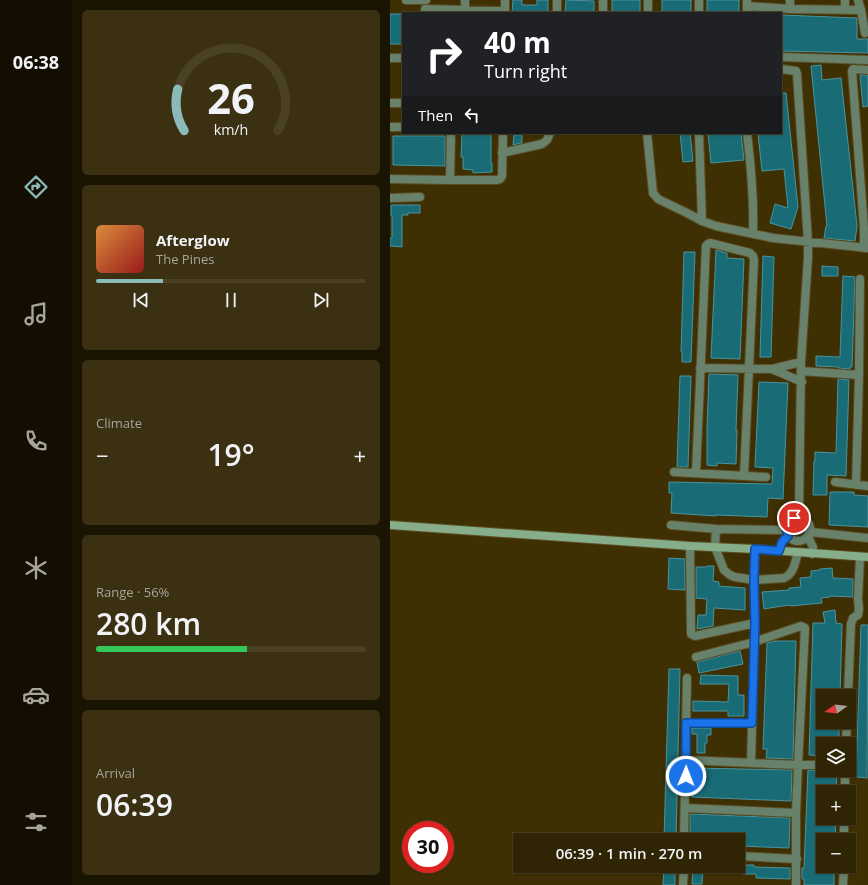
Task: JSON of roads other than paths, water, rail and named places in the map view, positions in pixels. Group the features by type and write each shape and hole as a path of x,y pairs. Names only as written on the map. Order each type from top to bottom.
{"street":[{"path":"406,0 426,0 425,11 465,10 505,12 505,0"},
{"path":"465,0 465,10"},
{"path":"557,0 557,12"},
{"path":"603,0 603,12"},
{"path":"648,0 648,12"},
{"path":"699,0 699,12"},
{"path":"790,0 790,9"},
{"path":"845,0 845,10"},
{"path":"858,0 865,33"},
{"path":"747,6 790,9 861,10"},
{"path":"782,57 868,60"},
{"path":"390,58 402,58"},
{"path":"782,69 796,71 797,74 808,245 801,362 802,382 799,517"},
{"path":"647,134 654,193 658,200 702,221 731,230 808,245 866,248 852,72 853,69 868,70"},
{"path":"390,103 402,103"},
{"path":"390,127 402,127"},
{"path":"450,180 451,134"},
{"path":"390,179 500,179 502,176 502,134"},
{"path":"502,153 542,144 547,140 550,134"},
{"path":"699,134 702,221"},
{"path":"747,134 752,183 754,218 753,234"},
{"path":"390,198 420,198"},
{"path":"696,473 706,246 710,243 750,254 753,256 754,260 744,476"},
{"path":"856,484 860,279"},
{"path":"700,368 772,368 801,362"},
{"path":"772,368 802,382"},
{"path":"801,372 859,375"},
{"path":"674,472 766,477"},
{"path":"835,482 868,486"},
{"path":"779,551 787,533 787,525 794,518 799,517 807,520 810,528 809,534 813,547 812,554"},
{"path":"390,525 864,557 858,599 858,615 853,618 851,624 848,689"},
{"path":"671,525 787,533 793,540 798,541 804,540 809,534"},
{"path":"716,529 715,547 724,570 735,577 754,580 787,577 793,570 798,552"},
{"path":"809,534 868,538"},
{"path":"690,546 690,633 695,636 754,625"},
{"path":"751,762 755,549"},
{"path":"696,657 801,626 805,629 796,813 796,885"},
{"path":"684,833 686,678"},
{"path":"686,723 752,723"},
{"path":"686,760 816,765"},
{"path":"685,808 796,813"},
{"path":"745,856 796,859"},
{"path":"683,885 684,873"},
{"path":"843,885 844,873"}]}
